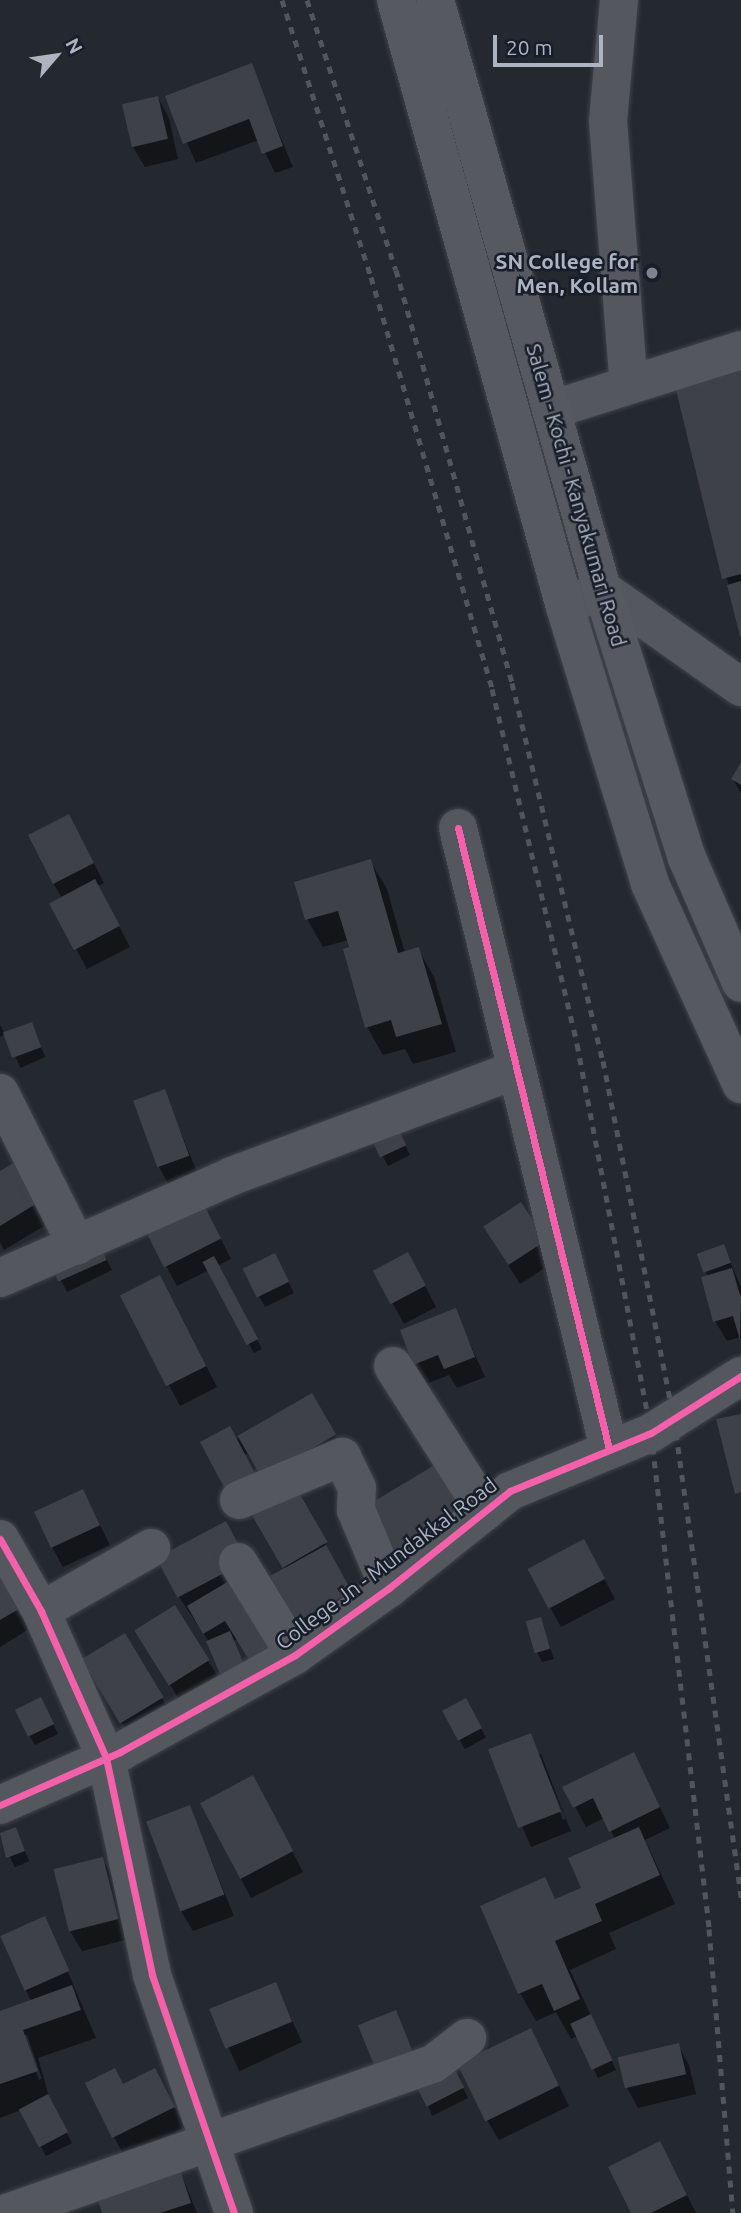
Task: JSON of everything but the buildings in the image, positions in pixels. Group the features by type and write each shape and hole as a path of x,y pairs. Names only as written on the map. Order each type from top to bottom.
{"main road":[{"path":"396,0 565,607 650,884 741,1084"},
{"name":"Salem - Kochi - Kanyakumari Road","path":"435,0 602,589 687,858 741,983"}],"street":[{"path":"619,0 608,121 629,385"},
{"path":"551,410 741,349"},
{"path":"565,607 602,589 741,687"},
{"path":"458,828 609,1449"},
{"path":"0,1278 232,1177 516,1070"},
{"path":"0,1093 77,1246"},
{"path":"393,1366 485,1511"},
{"name":"College Jn - Mundakkal Road","path":"0,1805 106,1758 295,1655 389,1588 510,1491 651,1433 741,1376"},
{"path":"239,1500 342,1457 357,1488 356,1510 389,1588"},
{"path":"0,1539 41,1611 106,1758 152,1975 206,2141 234,2213"},
{"path":"41,1611 151,1548"},
{"path":"238,1562 295,1655"},
{"path":"7,2213 206,2141 433,2064 467,2038"}],"railway":[{"path":"282,0 371,277 492,689 577,1044 651,1433 709,1929 733,2213"},
{"path":"307,0 396,270 512,683 603,1061 674,1419 741,1898"}],"cycle path":[{"path":"458,828 609,1449"},
{"path":"0,1805 120,1752 295,1655 389,1588 510,1491 651,1433 741,1376"},
{"path":"0,1539 41,1611 106,1758 152,1975 234,2213"}],"place":[{"name":"SN College for Men, Kollam","path":"652,273"}]}
